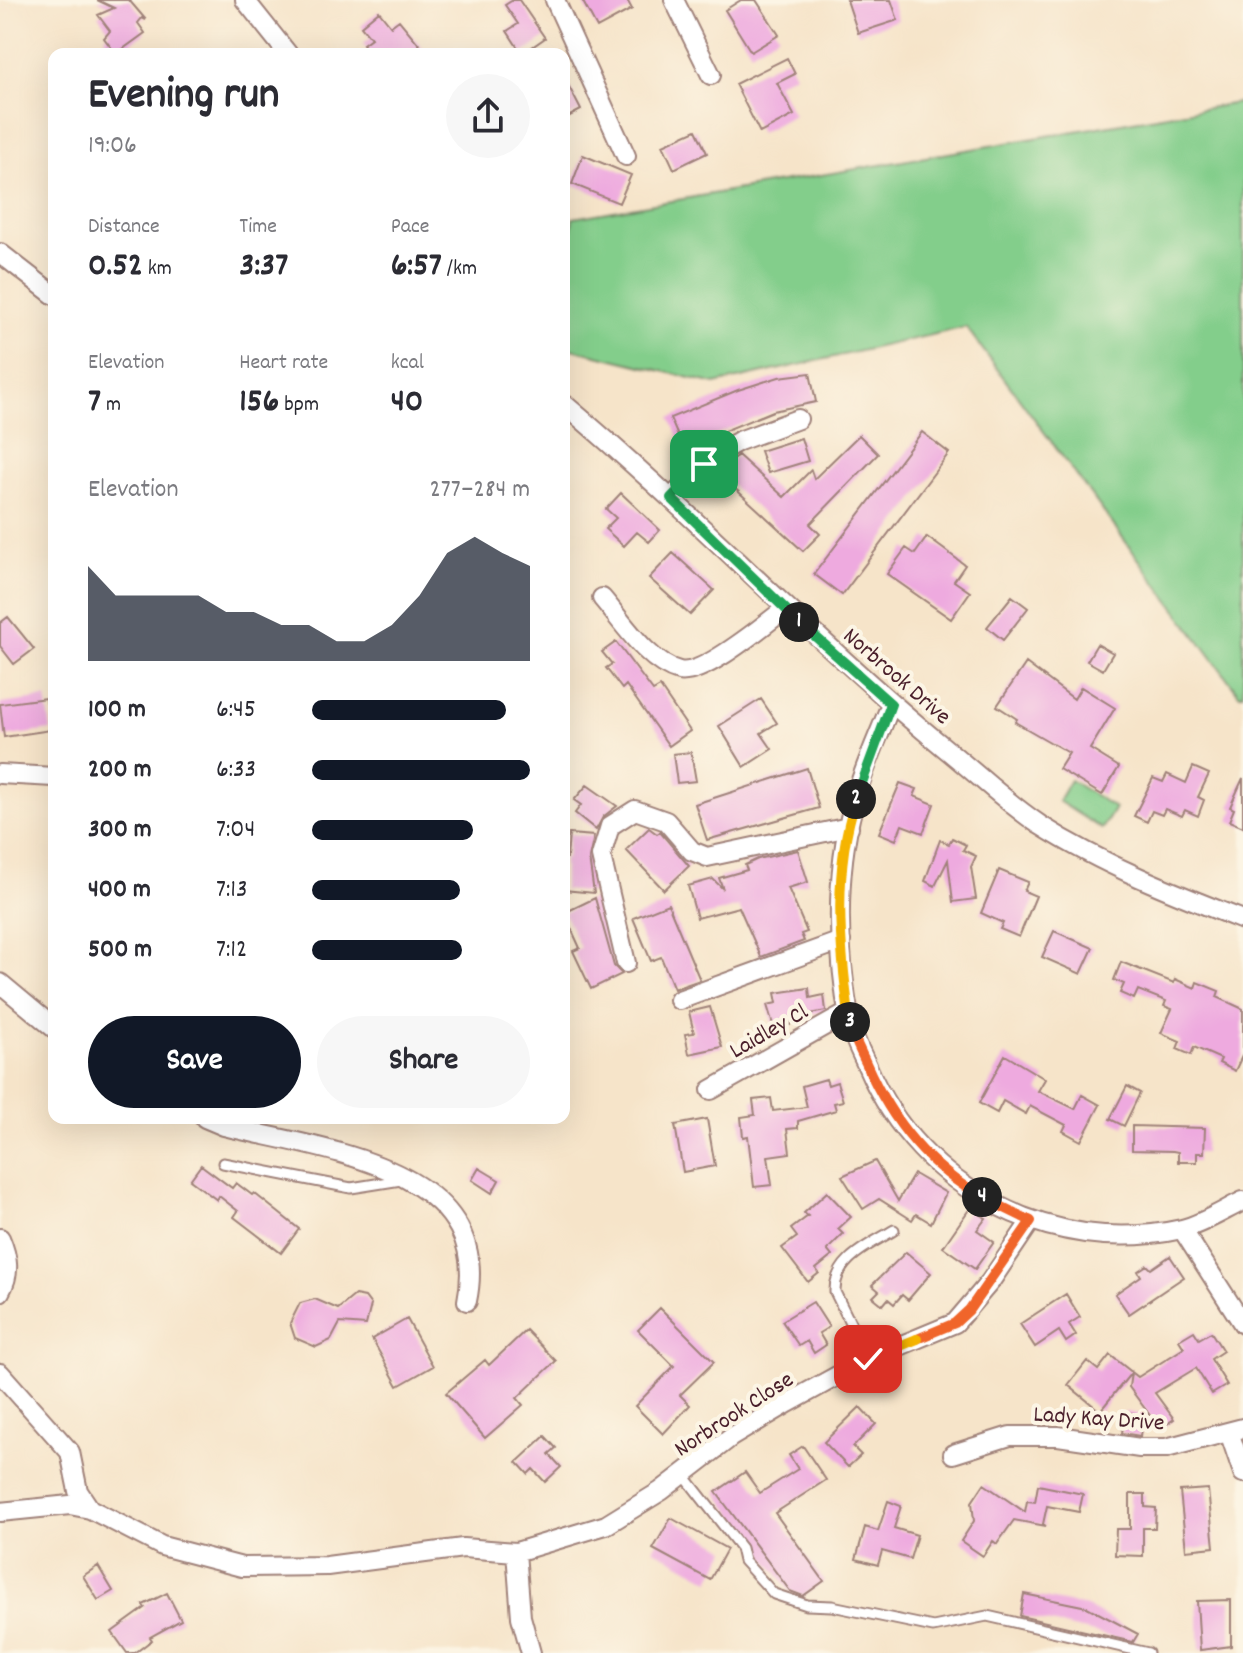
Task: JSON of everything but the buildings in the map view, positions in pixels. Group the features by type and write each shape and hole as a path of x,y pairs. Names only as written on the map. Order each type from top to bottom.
{"street":[{"path":"245,0 283,48"},
{"path":"555,0 626,156"},
{"path":"674,0 711,75"},
{"path":"0,253 48,290"},
{"name":"Norbrook Drive","path":"570,409 671,498 785,609 891,704 1038,824 1131,873 1243,920"},
{"path":"671,498 716,454 739,441 798,419"},
{"path":"602,598 654,657 679,671 692,670 722,654 785,609"},
{"path":"891,704 869,759 843,853 841,941 851,1027 884,1105 929,1157 959,1184 1031,1221 1073,1231 1111,1235 1182,1229 1243,1201"},
{"path":"0,774 48,777"},
{"path":"626,963 601,856 610,826 635,810 666,821 692,851 707,857 849,827"},
{"path":"679,1000 841,941"},
{"path":"0,983 48,1023"},
{"name":"Laidley Cl","path":"711,1090 849,1012"},
{"path":"219,1124 385,1167 433,1195 465,1237 473,1272 467,1301"},
{"name":"Norbrook Close","path":"516,1552 606,1525 683,1474 731,1437 868,1359 955,1323 990,1282 1031,1221"},
{"path":"1182,1229 1243,1324"},
{"path":"0,1238 8,1257 7,1281 0,1292"},
{"path":"0,1373 70,1452 78,1491 90,1509"},
{"path":"1236,1430 1243,1473"},
{"name":"Lady Kay Drive","path":"953,1454 1010,1436 1058,1436 1140,1448 1166,1448 1236,1430"},
{"path":"0,1512 70,1505 90,1509 162,1546 242,1567 327,1566 463,1548 516,1552 521,1617 531,1653"}],"lane":[{"path":"223,1163 351,1188 408,1178"},
{"path":"868,1359 835,1292 835,1283 842,1266 859,1251 894,1230"},
{"path":"683,1474 741,1548 744,1561 774,1594 807,1605 832,1606 933,1627 987,1616 1019,1621 1148,1653"}],"green space":[{"path":"1243,102 1243,694 1239,694 966,327 715,384 570,348 570,237 573,218"},
{"path":"1070,780 1115,808 1102,829 1058,801"}],"route":[{"path":"704,464 671,498 785,609 891,704 853,806 843,853 841,951 851,1027 884,1105 929,1157 959,1184 1031,1221 990,1282 955,1323 868,1359"}]}
